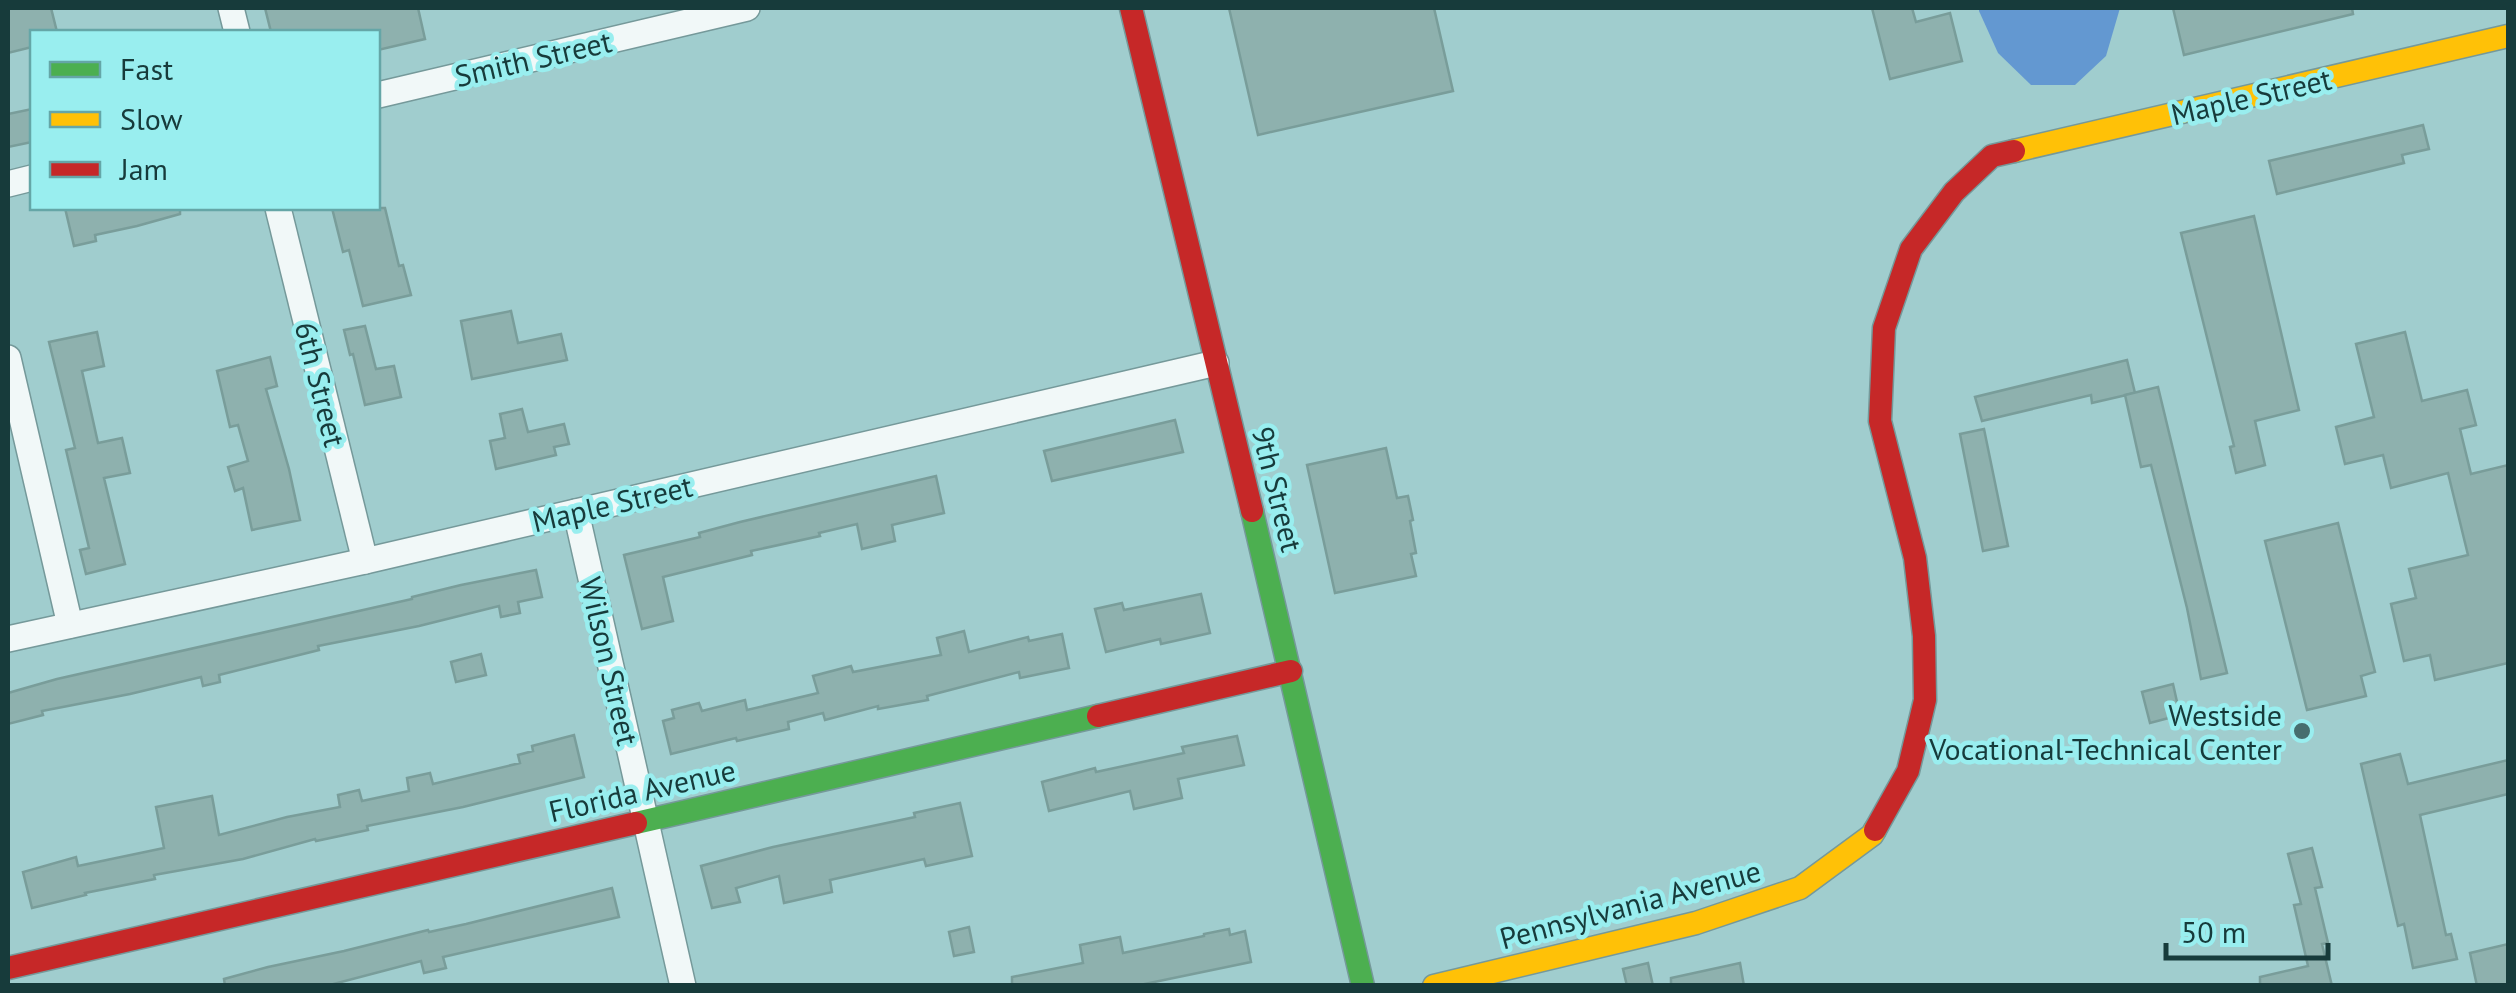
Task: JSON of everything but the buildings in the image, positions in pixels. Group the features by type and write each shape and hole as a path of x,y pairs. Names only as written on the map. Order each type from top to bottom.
{"street":[{"name":"Smith Street","path":"380,94 746,8"},
{"name":"9th Street","path":"1131,8 1363,986"},
{"name":"Maple Street","path":"1992,156 2508,36"},
{"name":"Pennsylvania Avenue","path":"1434,986 1696,924 1800,888 1872,836 1908,772 1925,700 1924,636 1915,558 1880,421 1884,328 1911,249 1954,192 1992,156"},
{"name":"6th Street","path":"278,210 365,560"},
{"path":"8,358 70,625"},
{"name":"Maple Street","path":"8,638 576,512 1216,363"},
{"name":"Wilson Street","path":"576,512 684,986"},
{"name":"Florida Avenue","path":"8,968 1291,671"}],"water":[{"path":"1979,8 2120,8 2106,56 2075,85 2031,85 1998,53"}],"traffic: fast":[{"path":"1252,511 1363,986"},
{"path":"636,823 1098,716"}],"traffic: slow":[{"path":"2014,151 2508,36"},
{"path":"1434,986 1696,923 1800,888 1875,830"}],"traffic: jam":[{"path":"1131,8 1252,511"},
{"path":"1875,830 1908,771 1925,700 1924,636 1915,558 1880,421 1884,328 1911,249 1954,192 1992,156 2014,151"},
{"path":"1098,716 1291,671"},
{"path":"8,968 636,823"}],"place":[{"name":"Westside Vocational-Technical Center","path":"2302,731"}]}
